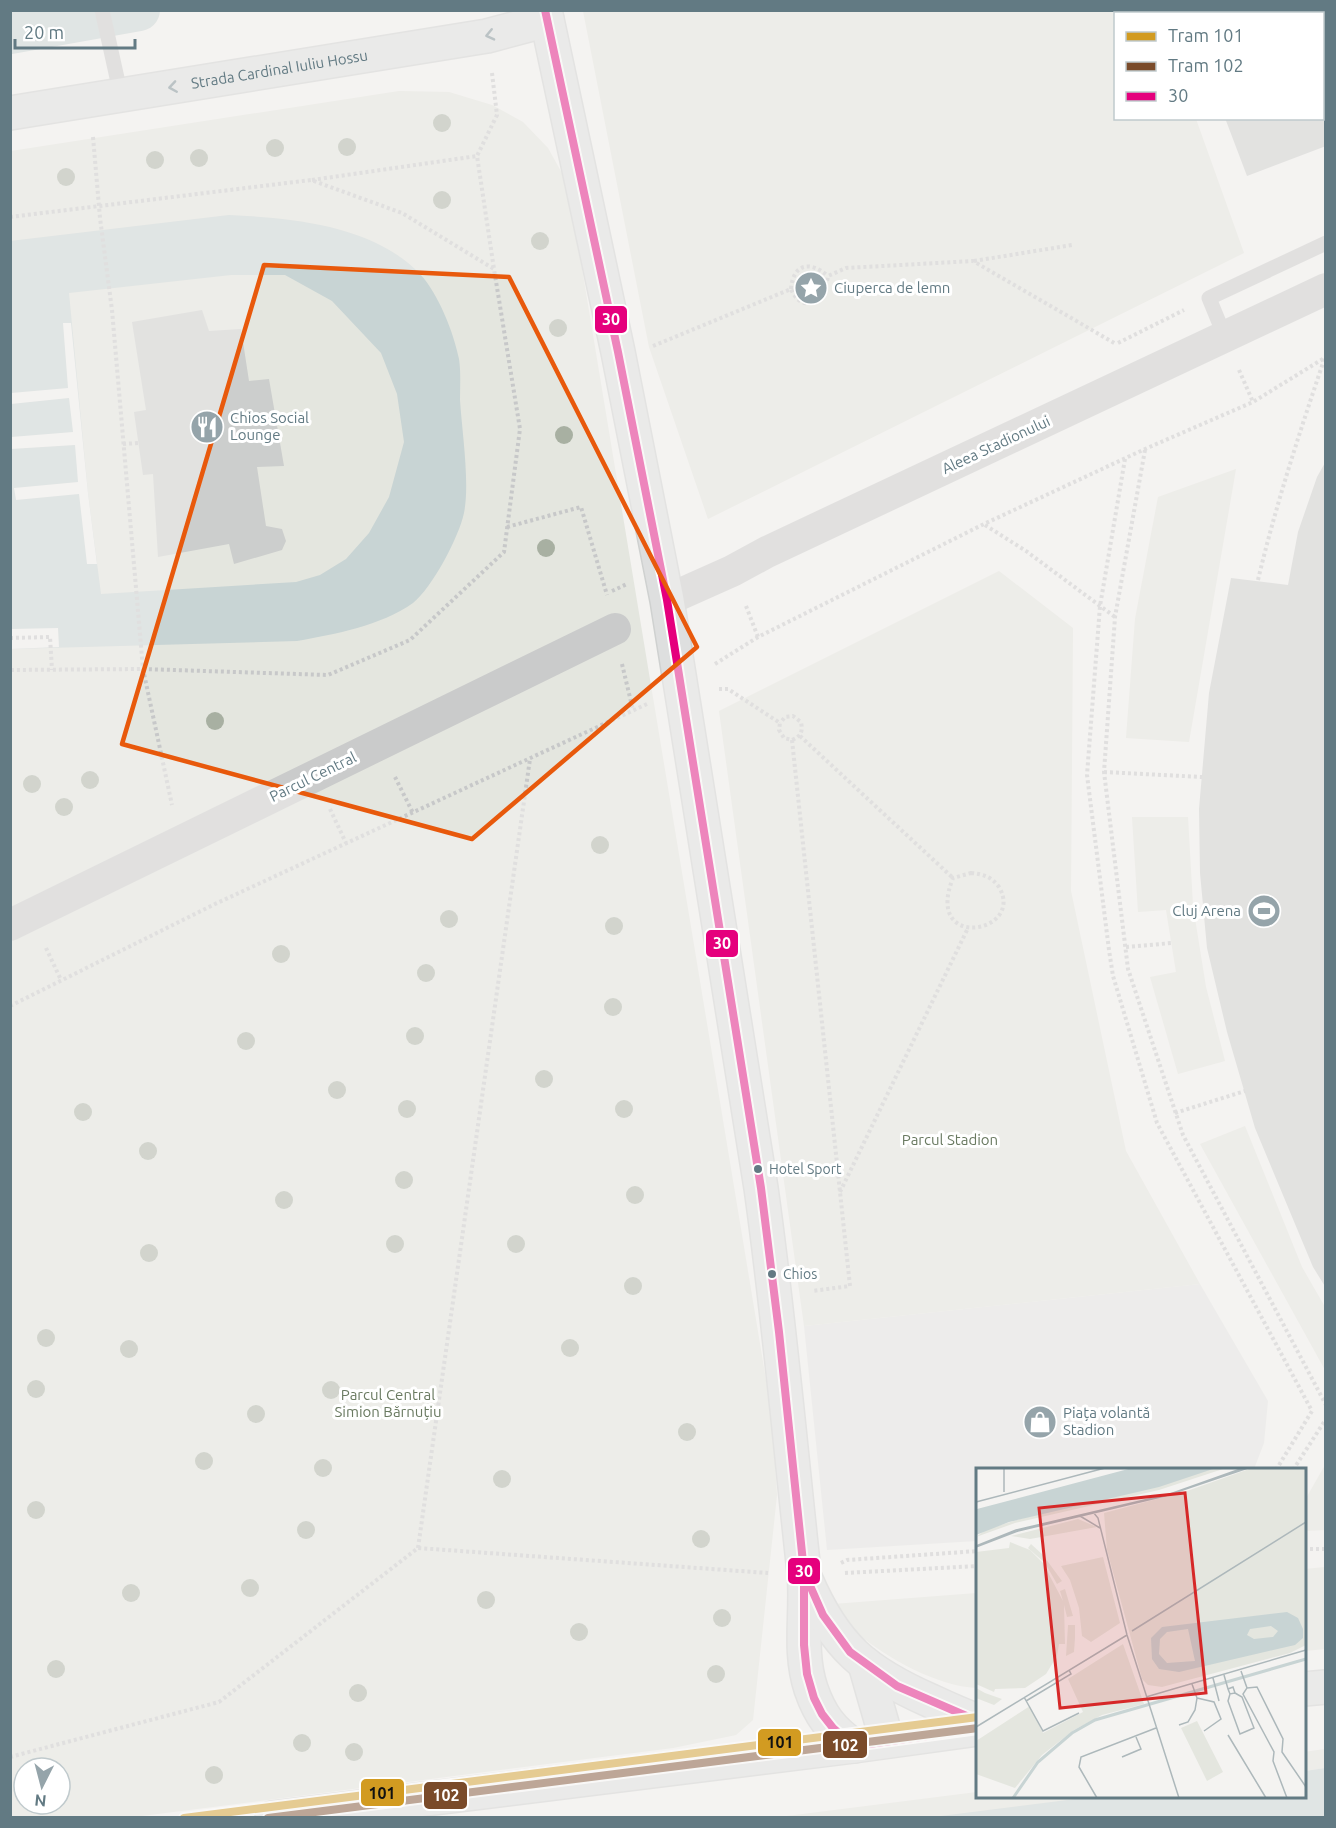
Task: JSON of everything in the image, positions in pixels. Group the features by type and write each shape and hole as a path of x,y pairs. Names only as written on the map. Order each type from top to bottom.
{"main road":[{"name":"Strada Cardinal Iuliu Hossu","path":"10,113 487,36 546,15"},
{"path":"546,15 618,352 667,600 771,1258 812,1575 823,1615 850,1652 897,1686 976,1720"},
{"path":"812,1575 803,1635 811,1687 819,1708 836,1733 854,1746"},
{"path":"865,1664 887,1741"},
{"path":"1306,1689 1326,1687"},
{"path":"272,1818 976,1729"}],"street":[{"name":"Aleea Stadionului","path":"667,600 1326,289"},
{"name":"Parcul Central","path":"10,925 615,629"}],"lane":[{"path":"102,10 110,46 105,98"},
{"path":"1225,337 1209,298 1326,243"}],"path":[{"path":"10,670 143,669 328,675 410,640 504,552 520,429 477,156 497,115 487,36"},
{"path":"105,98 99,206 110,292 143,669 172,805"},
{"path":"10,217 311,180 477,156"},
{"path":"311,180 402,213 494,269"},
{"path":"828,276 846,268 973,261 1072,245"},
{"path":"973,261 1116,344"},
{"path":"803,267 820,268 828,276 827,287 822,295 807,303 796,299 790,289 792,277 803,267"},
{"path":"649,347 790,289"},
{"path":"681,687 758,637 984,524 1125,458 1253,402 1326,357"},
{"path":"1258,580 1270,526 1326,357"},
{"path":"123,444 138,443"},
{"path":"1145,449 1114,617 1104,772 1128,969 1183,1135 1326,1405"},
{"path":"1125,458 1100,606 1087,775 1113,976 1157,1123 1312,1411 1277,1468"},
{"path":"507,527 581,507 607,594"},
{"path":"984,524 1026,551 1114,617"},
{"path":"10,1006 215,904 633,710 615,629"},
{"path":"10,638 50,637 52,670"},
{"path":"728,689 780,723"},
{"path":"793,716 801,722 803,729 800,736 792,740 784,738 779,730 780,723 785,717 793,716"},
{"path":"800,736 953,878"},
{"path":"792,740 850,1286 810,1292"},
{"path":"418,1548 530,758"},
{"path":"1104,772 1202,777"},
{"path":"406,800 412,813"},
{"path":"341,832 346,843"},
{"path":"971,873 990,877 1002,893 1000,912 995,920 987,926 968,928 960,925 949,913 947,896 953,878 971,873"},
{"path":"839,1193 968,928"},
{"path":"1126,947 1172,943"},
{"path":"57,972 61,980"},
{"path":"1175,1113 1245,1091"},
{"path":"1294,1468 1326,1419"},
{"path":"10,1757 219,1702 418,1548 812,1575 976,1566"},
{"path":"1306,1549 1326,1549"},
{"path":"812,1575 848,1560 976,1551"}],"highlighted area":[{"path":"264,265 509,277 697,647 472,839 122,744"}],"shaded area":[{"path":"229,215 254,216 305,222 356,235 401,258 420,274 433,292 444,314 459,359 466,501 457,535 444,561 420,596 413,603 386,618 342,632 297,641 11,649 10,241","holes":["231,275 285,275 332,301 381,353 397,394 404,442 389,497 369,533 346,559 320,575 296,582 101,594 88,493 69,293"]},
{"name":"Piața volantă Stadion","path":"1200,1284 1268,1401 1264,1443 1254,1468 976,1468 976,1541 827,1550 804,1326"},
{"path":"1325,1768 1325,1817 933,1817 1083,1798 1306,1798 1306,1771"}],"green space":[{"path":"583,11 1157,11 1114,12 1114,120 1196,120 1244,253 708,519 649,347"},
{"name":"Parcul Central Simion Bărnuțiu","path":"399,91 449,92 492,105 523,122 548,148 568,184 773,1433 777,1495 753,1720 736,1735 673,1748 134,1817 11,1818 11,151"},
{"path":"1236,469 1189,742 1126,738 1135,619 1158,497"},
{"name":"Parcul Stadion","path":"999,571 1073,628 1071,891 1126,1151 1200,1284 804,1326 719,711"},
{"path":"1132,817 1188,817 1193,906 1206,987 1225,1061 1178,1074 1150,977 1176,972 1166,910 1138,912"},
{"path":"1245,1126 1302,1267 1325,1307 1325,1370 1200,1144"},
{"path":"1325,1465 1325,1530 1306,1531 1306,1498"},
{"path":"1325,1567 1325,1649 1306,1651 1306,1569"},
{"path":"976,1593 976,1688 930,1677 898,1661 857,1633 833,1604"},
{"path":"1325,1749 1325,1768 1306,1771 1306,1752"},
{"path":"976,1792 976,1798 1230,1798 1187,1818 771,1818"}],"pier":[{"path":"63,323 71,323 97,564 87,564 79,494 16,500 14,488 78,482 75,445 11,449 11,437 73,432 69,398 11,404 11,393 68,388"},
{"path":"58,628 59,647 11,649 11,629"}],"building":[{"path":"1185,10 1326,10 1326,146 1247,176 1226,120 1324,120 1324,12 1186,12"},
{"name":"Chios Social Lounge","path":"202,310 209,331 241,329 249,381 269,379 284,466 257,467 266,526 282,529 286,541 282,550 234,564 229,544 158,557 153,474 143,475 134,412 146,410 132,322"},
{"name":"Cluj Arena","path":"1326,461 1326,1288 1313,1267 1255,1128 1227,1032 1207,948 1200,873 1199,809 1209,693 1231,578 1288,585 1298,532 1317,477"}],"waterway":[{"path":"10,33 139,10"}],"tram line":[{"name":"101","path":"184,1818 976,1717"},
{"name":"102","path":"268,1818 976,1728"}],"transit line":[{"name":"30","path":"545,10 618,352 667,600 761,1188 779,1332 804,1572 804,1645 807,1674 814,1698 822,1714 833,1728 854,1746 976,1729"},
{"name":"30","path":"804,1572 823,1615 850,1652 897,1686 976,1720"}],"place":[{"name":"Ciuperca de lemn","path":"811,288"},
{"name":"Chios Social Lounge","path":"207,427"},
{"name":"Cluj Arena","path":"1264,911"},
{"name":"Hotel Sport","path":"758,1169"},
{"name":"Chios","path":"772,1274"},
{"name":"Piața volantă Stadion","path":"1040,1422"}]}
